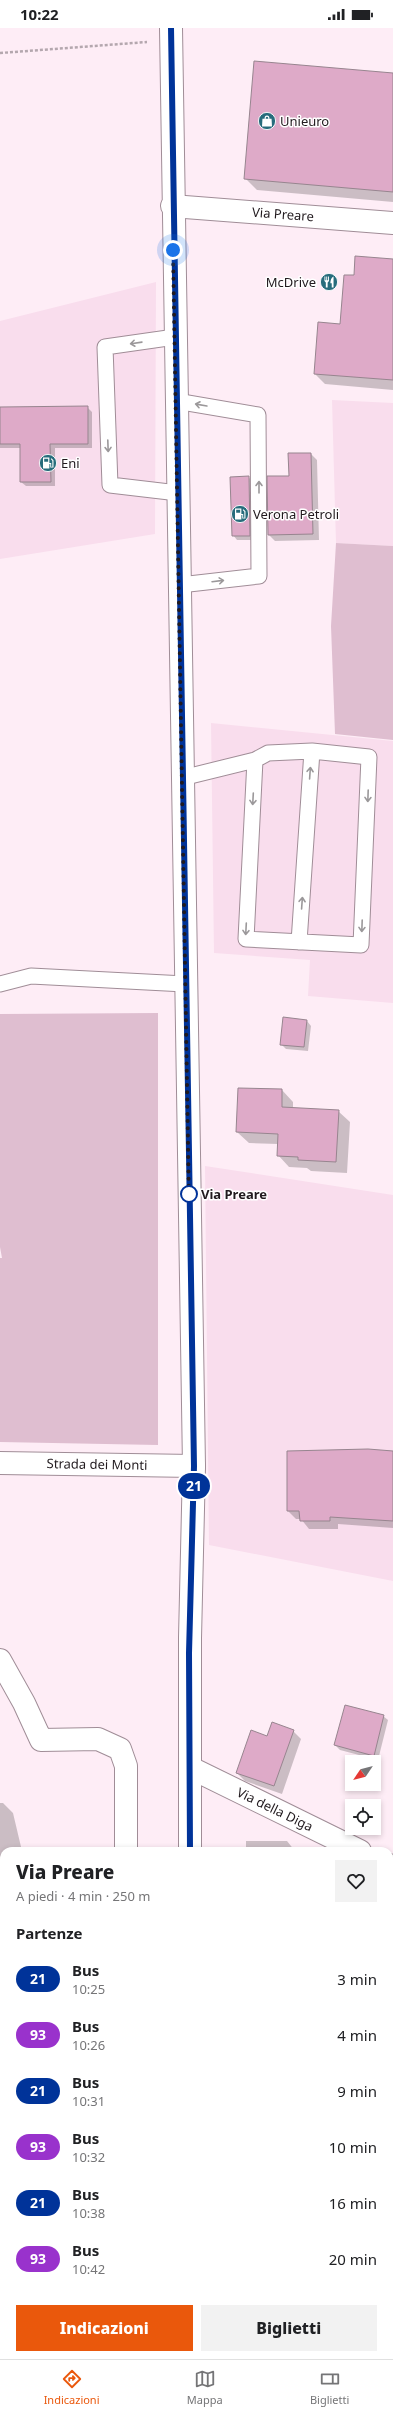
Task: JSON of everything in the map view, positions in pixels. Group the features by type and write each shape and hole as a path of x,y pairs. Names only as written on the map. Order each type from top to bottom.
{"main road":[{"path":"171,34 172,206 180,586 185,984 194,1466 189,1653 191,1768 190,1847"},
{"name":"Via Preare","path":"172,206 393,223"},
{"name":"Strada dei Monti","path":"0,1463 194,1466"},
{"path":"0,1660 24,1703 41,1740 98,1739 120,1749 126,1766 126,1847"},
{"name":"Via della Diga","path":"191,1768 352,1847"}],"lane":[{"path":"175,338 105,347 110,485 178,493"},
{"path":"176,401 258,415 259,576 180,586"},
{"path":"182,778 255,760 268,753 312,751 369,757 361,945 246,939 255,760"},
{"path":"299,942 312,751"},
{"path":"0,984 31,976 185,984"}],"path":[{"path":"0,53 171,34"}],"shaded area":[{"path":"156,282 155,534 0,559 0,321"},
{"path":"332,400 393,403 393,546 336,543"},
{"path":"336,543 393,546 393,740 335,734 331,626"},
{"path":"211,723 393,741 393,1003 308,996 310,960 214,953"},
{"path":"158,1013 158,1445 0,1442 0,1258 2,1258 0,1247 0,1014"},
{"path":"205,1166 393,1195 393,1581 209,1545"}],"building":[{"path":"254,61 393,73 393,192 244,179"},
{"path":"355,256 393,259 393,380 314,374 318,322 340,324 344,275 354,275"},
{"path":"88,406 88,444 50,444 51,482 20,482 20,444 0,444 0,407"},
{"path":"288,453 311,453 313,534 268,535 267,476 289,476"},
{"path":"249,476 250,536 232,536 230,477"},
{"path":"283,1017 307,1020 304,1047 280,1045"},
{"path":"238,1088 282,1089 282,1107 339,1110 336,1162 298,1160 298,1157 277,1156 278,1134 236,1132"},
{"path":"368,1449 393,1451 393,1521 330,1517 330,1521 300,1521 299,1511 287,1511 287,1451"},
{"path":"345,1705 384,1715 374,1755 334,1745"},
{"path":"272,1722 294,1730 274,1786 236,1773 251,1730 267,1736"}],"bus line":[{"name":"21","path":"171,28 172,206 180,586 185,984 194,1466 192,1595 189,1653 191,1768 190,1847"}],"place":[{"name":"Unieuro","path":"267,121"},
{"name":"McDrive","path":"329,282"},
{"name":"Eni","path":"48,463"},
{"name":"Verona Petroli","path":"240,514"},
{"name":"Via Preare","path":"189,1194"}],"route":[{"path":"173,250 180,586 189,1202 189,1194"}]}
